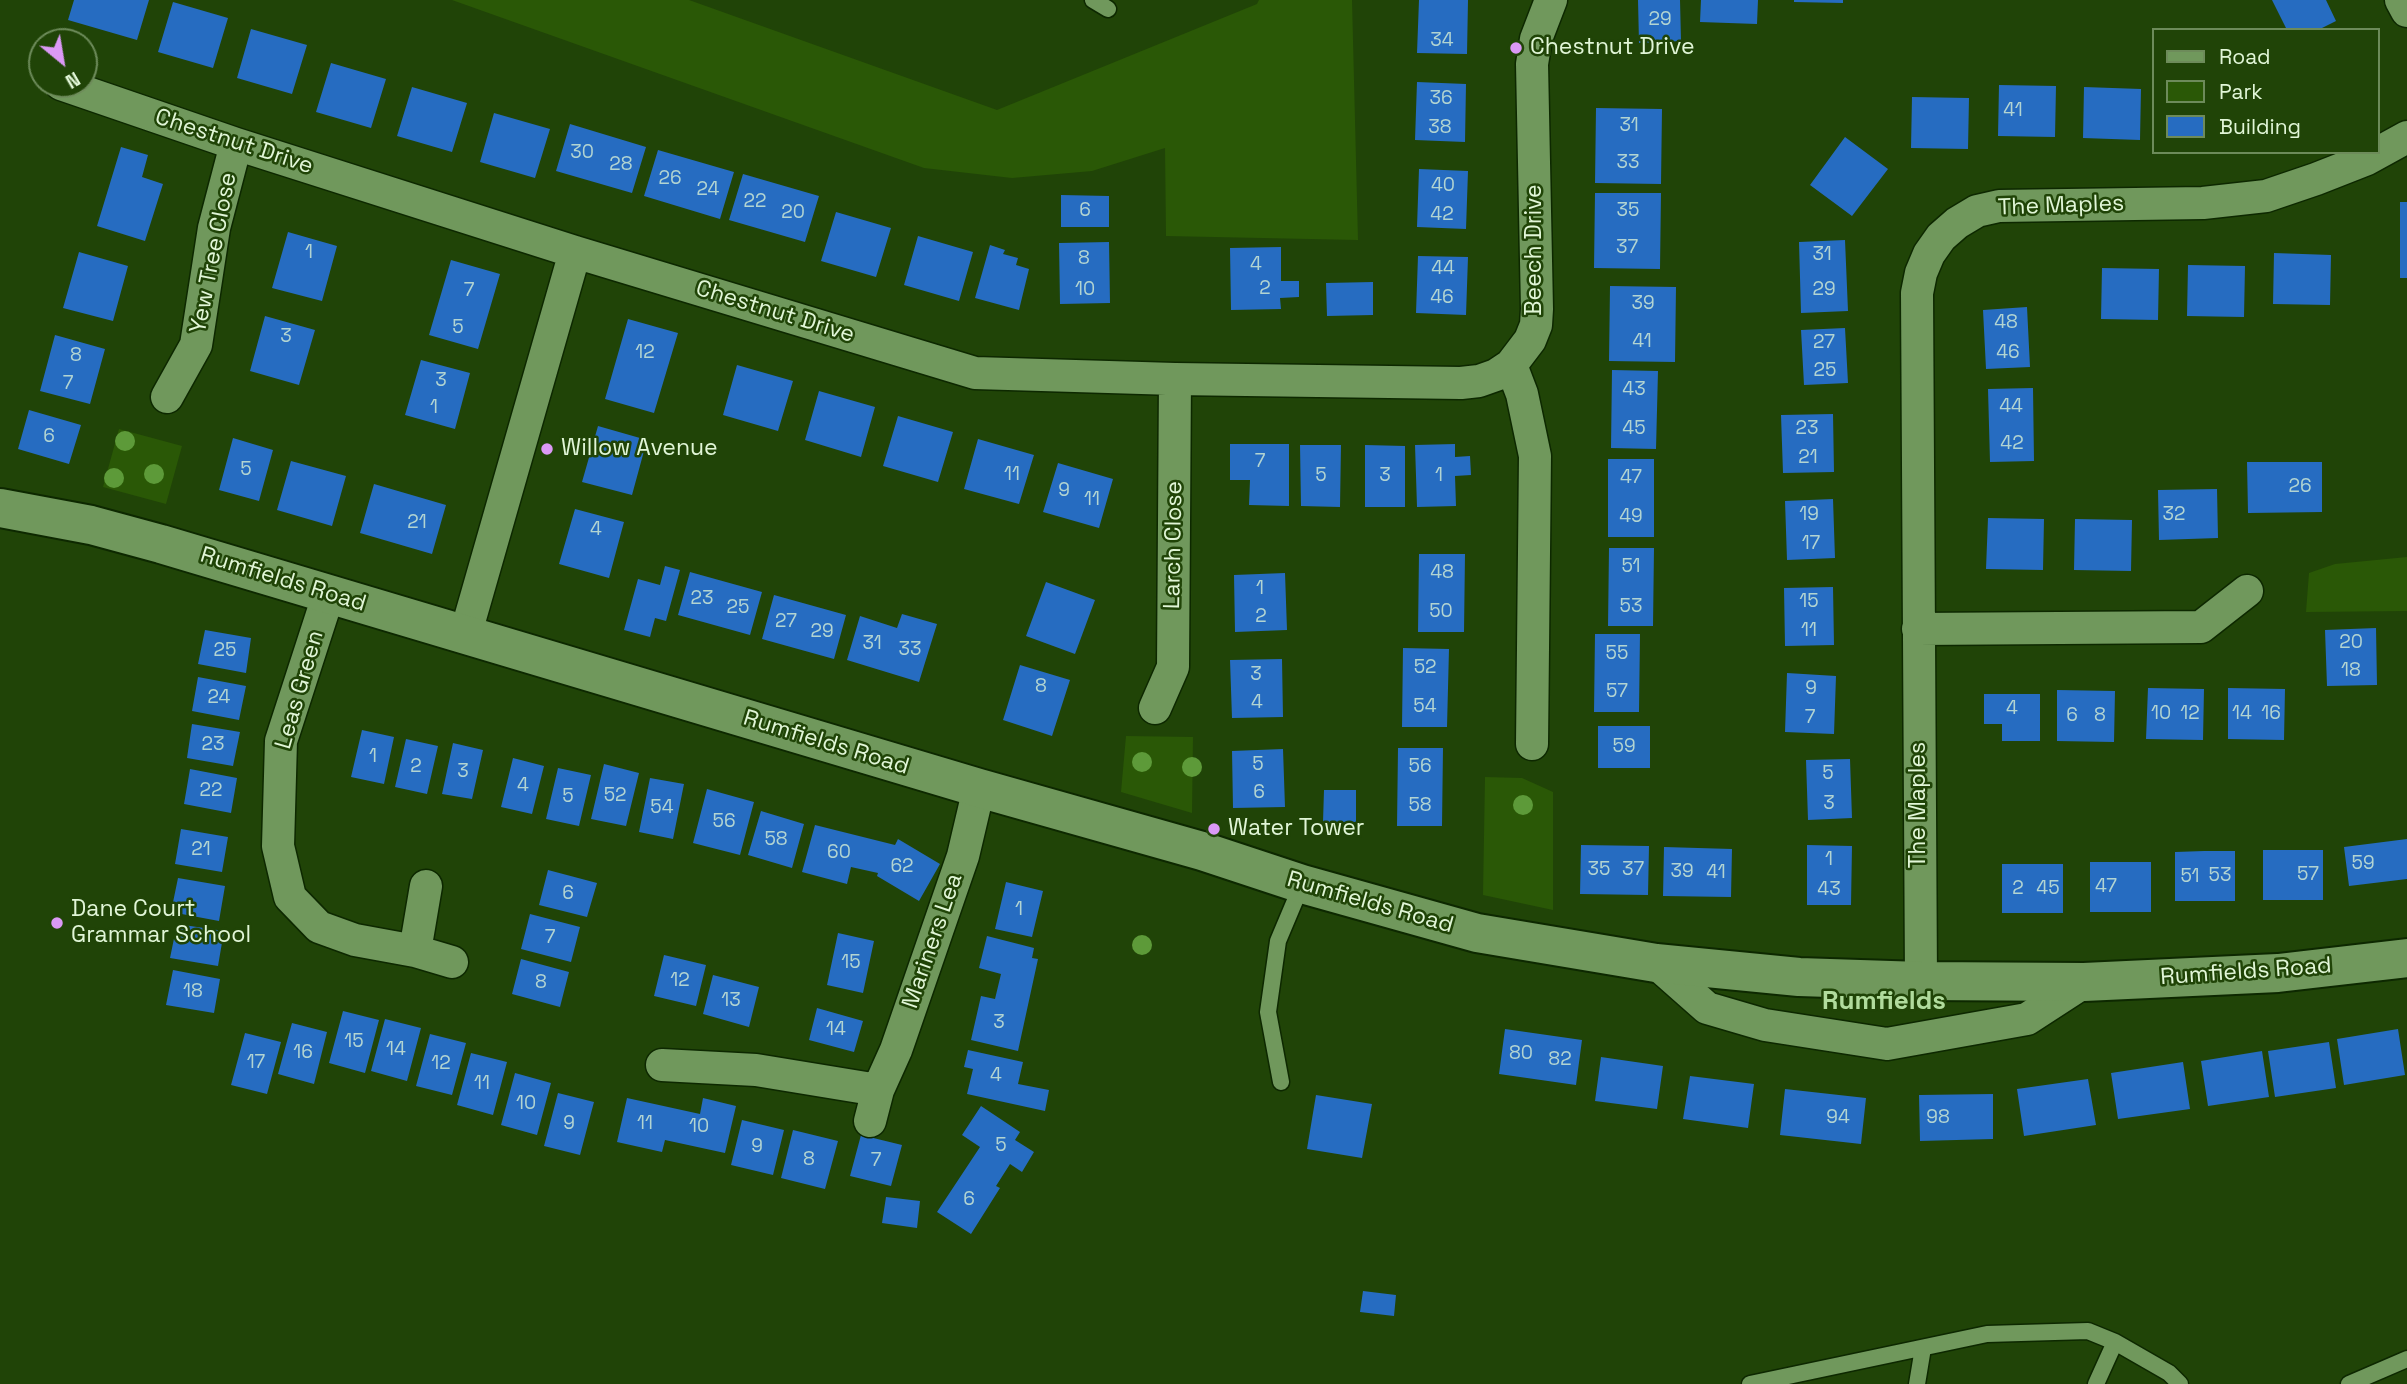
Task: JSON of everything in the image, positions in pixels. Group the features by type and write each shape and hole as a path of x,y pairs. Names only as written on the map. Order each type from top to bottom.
{"street":[{"name":"Beech Drive","path":"1511,365 1530,340 1538,309 1532,64 1536,39 1551,0"},
{"path":"2401,0 2407,11"},
{"name":"Chestnut Drive","path":"98,97 236,144 575,252 975,373 1461,383 1496,375 1511,365"},
{"name":"The Maples","path":"2379,152 2407,137"},
{"name":"Yew Tree Close","path":"167,397 196,345 214,229 236,144"},
{"name":"The Maples","path":"1921,981 1917,293 1929,254 1941,237 1957,223 1977,211 1999,206 2203,203 2266,196 2376,154"},
{"path":"465,636 575,252"},
{"path":"1511,365 1522,394 1535,456 1532,744"},
{"name":"Larch Close","path":"1155,708 1173,667 1175,379"},
{"name":"Rumfields Road","path":"0,508 91,525 330,593 465,636 1202,851 1302,884 1477,933 1656,963 1799,977 1921,981 2084,982 2278,973 2407,958"},
{"path":"1918,629 2201,627 2247,591"},
{"name":"Leas Green","path":"330,593 281,741 278,846 290,897 319,927 355,940 415,951 452,962"},
{"name":"Mariners Lea","path":"870,1121 878,1090 896,1050 963,856 979,788"},
{"path":"415,951 426,886"},
{"path":"1656,963 1707,1008 1765,1025 1887,1044 2027,1019 2084,982"},
{"path":"662,1065 756,1070 878,1090"}],"lane":[{"path":"1093,0 1108,9"},
{"path":"1281,1082 1268,1012 1278,941 1302,884"},
{"path":"1750,1384 1987,1334 2088,1331 2115,1342 2169,1373 2180,1384"},
{"path":"2096,1384 2115,1342"},
{"path":"1917,1384 1923,1348"},
{"path":"2349,1384 2407,1359"}],"green space":[{"path":"452,0 689,0 997,110 1257,4 1259,0 1352,0 1358,240 1166,236 1165,148 1092,171 1012,178 924,168"},
{"path":"119,429 182,446 166,504 103,487"},
{"path":"2407,557 2407,611 2306,612 2309,573 2335,564"},
{"path":"1126,736 1193,737 1192,813 1121,792"},
{"path":"1485,777 1522,778 1553,792 1553,910 1483,895"}],"building":[{"path":"74,0 149,0 137,40 68,20"},
{"path":"1419,0 1468,0 1467,54 1417,53"},
{"path":"1638,0 1680,0 1681,41 1639,43"},
{"path":"1701,0 1758,0 1757,24 1700,22"},
{"path":"1843,0 1843,3 1794,2"},
{"path":"2272,0 2326,0 2336,21 2322,28 2286,28"},
{"path":"173,2 228,18 213,68 158,52"},
{"path":"251,29 307,45 292,94 237,78"},
{"path":"331,63 386,79 371,128 316,112"},
{"path":"1417,82 1466,84 1465,142 1415,140"},
{"path":"1999,85 2056,86 2055,137 1998,136"},
{"path":"412,87 467,103 452,152 397,136"},
{"path":"2084,87 2141,89 2140,140 2083,138"},
{"path":"1912,97 1969,98 1968,149 1911,148"},
{"path":"1596,108 1662,109 1661,184 1595,183"},
{"path":"494,113 550,129 535,178 480,162"},
{"path":"570,124 646,147 632,193 556,171"},
{"path":"1845,137 1888,169 1852,216 1810,185"},
{"path":"121,147 148,155 142,177 163,184 145,241 97,226"},
{"path":"658,150 734,172 720,219 644,196"},
{"path":"1419,169 1468,171 1466,229 1417,227"},
{"path":"743,174 819,196 805,242 729,220"},
{"path":"1595,193 1661,193 1660,269 1594,268"},
{"path":"1061,195 1109,196 1109,227 1061,227"},
{"path":"2400,202 2407,202 2407,278 2400,278"},
{"path":"836,212 891,228 876,277 821,261"},
{"path":"288,232 337,246 322,301 272,288"},
{"path":"918,236 973,252 959,301 904,285"},
{"path":"1845,240 1848,311 1801,313 1799,242"},
{"path":"1109,242 1110,303 1060,304 1059,243"},
{"path":"990,245 1005,250 1003,254 1018,258 1016,265 1029,269 1019,310 975,298"},
{"path":"1281,247 1281,281 1299,281 1299,297 1280,298 1281,309 1231,310 1230,248"},
{"path":"79,252 128,266 113,321 63,308"},
{"path":"2274,253 2331,255 2330,305 2273,304"},
{"path":"1418,256 1468,257 1466,315 1416,313"},
{"path":"451,260 500,274 478,349 429,335"},
{"path":"2188,265 2245,266 2244,317 2187,316"},
{"path":"2102,268 2159,269 2158,320 2101,319"},
{"path":"1373,282 1373,315 1327,316 1326,283"},
{"path":"1610,286 1676,287 1675,362 1609,361"},
{"path":"2027,307 2030,367 1986,369 1983,310"},
{"path":"265,316 315,330 299,385 250,371"},
{"path":"628,319 678,333 654,413 605,399"},
{"path":"1845,328 1848,383 1804,385 1801,330"},
{"path":"55,335 105,349 90,404 40,391"},
{"path":"421,360 470,373 455,429 405,415"},
{"path":"737,365 793,381 778,431 723,415"},
{"path":"1612,370 1658,371 1656,449 1611,448"},
{"path":"2033,388 2034,461 1990,462 1988,389"},
{"path":"819,391 875,407 861,457 805,440"},
{"path":"29,410 81,425 69,464 18,449"},
{"path":"1833,414 1834,472 1783,473 1781,415"},
{"path":"898,416 953,432 938,482 883,466"},
{"path":"598,426 647,440 632,495 582,482"},
{"path":"233,438 273,450 259,501 219,490"},
{"path":"978,439 1034,455 1019,504 964,489"},
{"path":"1230,444 1289,444 1289,506 1249,505 1250,480 1230,480"},
{"path":"1455,444 1455,457 1470,456 1471,475 1455,476 1456,506 1417,507 1415,445"},
{"path":"1300,445 1341,445 1340,507 1301,506"},
{"path":"1365,445 1405,446 1405,507 1365,507"},
{"path":"1608,459 1654,459 1654,537 1608,537"},
{"path":"291,461 346,476 332,526 277,510"},
{"path":"2247,462 2322,462 2322,512 2248,513"},
{"path":"1058,463 1113,479 1099,528 1043,512"},
{"path":"374,484 446,505 432,554 360,533"},
{"path":"2217,489 2218,538 2159,540 2158,490"},
{"path":"1833,499 1835,558 1787,560 1785,501"},
{"path":"575,509 624,522 609,578 559,564"},
{"path":"1988,518 2044,519 2043,570 1986,569"},
{"path":"2075,519 2132,520 2131,571 2074,570"},
{"path":"1609,548 1654,548 1653,626 1608,626"},
{"path":"1419,554 1465,554 1464,632 1418,632"},
{"path":"665,566 680,570 666,621 655,618 650,637 624,630 638,579 660,585"},
{"path":"690,572 762,592 750,635 678,615"},
{"path":"1285,573 1287,630 1235,632 1234,575"},
{"path":"1046,582 1095,600 1075,654 1026,636"},
{"path":"1833,587 1834,645 1785,646 1784,588"},
{"path":"774,595 846,615 834,659 762,639"},
{"path":"902,614 937,624 919,682 847,660 860,616 897,628"},
{"path":"2376,628 2377,685 2327,686 2325,630"},
{"path":"205,630 251,638 246,673 198,664"},
{"path":"1595,634 1640,634 1639,712 1594,712"},
{"path":"1403,648 1449,649 1447,727 1402,727"},
{"path":"1282,659 1283,717 1232,718 1230,660"},
{"path":"1020,665 1070,680 1052,736 1003,720"},
{"path":"1787,673 1836,676 1834,734 1785,732"},
{"path":"198,677 246,686 239,720 192,711"},
{"path":"2148,688 2204,689 2203,740 2146,739"},
{"path":"2228,688 2285,689 2284,740 2228,739"},
{"path":"2057,690 2115,691 2114,742 2057,741"},
{"path":"1984,694 2040,694 2040,741 2002,741 2002,724 1984,724"},
{"path":"192,724 240,732 233,766 187,758"},
{"path":"1598,726 1650,726 1650,768 1598,768"},
{"path":"362,730 394,737 384,784 351,777"},
{"path":"406,739 438,746 427,794 395,787"},
{"path":"453,743 483,750 472,799 442,794"},
{"path":"1398,748 1443,748 1442,826 1397,826"},
{"path":"1283,749 1285,807 1233,808 1232,751"},
{"path":"513,758 544,766 532,814 501,807"},
{"path":"1850,759 1852,818 1808,820 1806,760"},
{"path":"604,764 639,773 626,826 591,819"},
{"path":"558,768 591,775 579,826 546,819"},
{"path":"190,769 237,778 231,813 184,804"},
{"path":"650,778 684,784 673,839 639,832"},
{"path":"707,789 754,802 740,855 693,843"},
{"path":"1324,790 1356,790 1356,822 1323,822"},
{"path":"761,811 804,824 792,868 748,855"},
{"path":"815,825 895,845 898,839 940,864 919,901 877,876 878,873 851,867 847,884 802,872"},
{"path":"181,829 228,837 222,872 175,864"},
{"path":"2407,839 2407,879 2349,886 2344,847"},
{"path":"1581,845 1649,846 1648,895 1580,894"},
{"path":"1807,845 1852,846 1851,905 1807,905"},
{"path":"1664,847 1732,849 1731,897 1663,896"},
{"path":"2263,850 2323,850 2323,900 2263,900"},
{"path":"2235,851 2235,901 2175,901 2175,852"},
{"path":"2090,862 2151,862 2151,912 2090,912"},
{"path":"2002,864 2063,864 2063,913 2002,913"},
{"path":"548,870 597,883 587,917 539,905"},
{"path":"178,878 225,886 219,921 171,912"},
{"path":"1006,882 1043,891 1032,937 995,929"},
{"path":"530,914 580,927 571,962 521,949"},
{"path":"177,924 224,931 218,966 170,958"},
{"path":"838,933 874,941 863,993 827,985"},
{"path":"987,936 1034,948 1032,958 1038,959 1018,1051 971,1040 981,996 995,999 1001,974 979,968"},
{"path":"664,955 706,965 696,1006 654,996"},
{"path":"521,959 569,972 560,1007 512,994"},
{"path":"173,970 220,979 214,1013 166,1005"},
{"path":"713,975 759,987 749,1027 703,1014"},
{"path":"817,1008 863,1021 854,1052 809,1040"},
{"path":"343,1011 379,1020 365,1073 329,1063"},
{"path":"385,1019 421,1028 407,1081 371,1071"},
{"path":"292,1023 327,1032 314,1084 278,1074"},
{"path":"1505,1029 1582,1040 1576,1085 1499,1074"},
{"path":"2398,1029 2405,1075 2344,1085 2337,1039"},
{"path":"245,1033 281,1042 267,1094 231,1085"},
{"path":"430,1034 466,1043 452,1095 416,1086"},
{"path":"2329,1042 2336,1088 2275,1097 2268,1051"},
{"path":"968,1050 1023,1062 1018,1084 1049,1090 1045,1111 967,1094 973,1069 964,1067"},
{"path":"2262,1051 2269,1097 2208,1106 2201,1061"},
{"path":"471,1053 507,1062 493,1115 457,1105"},
{"path":"1601,1057 1663,1066 1657,1109 1595,1101"},
{"path":"2183,1062 2190,1109 2118,1119 2111,1073"},
{"path":"515,1073 551,1083 537,1135 501,1125"},
{"path":"1690,1076 1754,1084 1748,1128 1683,1119"},
{"path":"2088,1079 2096,1125 2024,1136 2017,1089"},
{"path":"1785,1089 1866,1098 1861,1144 1780,1135"},
{"path":"558,1093 594,1102 580,1155 544,1146"},
{"path":"1993,1094 1993,1139 1920,1141 1919,1095"},
{"path":"1316,1095 1372,1104 1362,1158 1307,1149"},
{"path":"627,1098 700,1114 703,1098 736,1106 725,1153 665,1140 662,1152 617,1142"},
{"path":"981,1106 1020,1132 1015,1140 1034,1152 1022,1172 1010,1164 996,1186 1000,1188 971,1234 937,1212 980,1147 962,1135"},
{"path":"742,1120 784,1130 773,1175 731,1165"},
{"path":"793,1130 838,1141 825,1189 781,1178"},
{"path":"861,1135 902,1145 891,1186 850,1176"},
{"path":"886,1197 920,1201 917,1228 882,1223"},
{"path":"1363,1291 1396,1295 1394,1316 1360,1312"}],"place":[{"name":"Chestnut Drive","path":"1516,48"},
{"name":"Willow Avenue","path":"547,449"},
{"name":"Water Tower","path":"1214,829"},
{"name":"Dane Court Grammar School","path":"57,923"}],"district":[{"name":"Rumfields","path":"1884,1002"}]}
